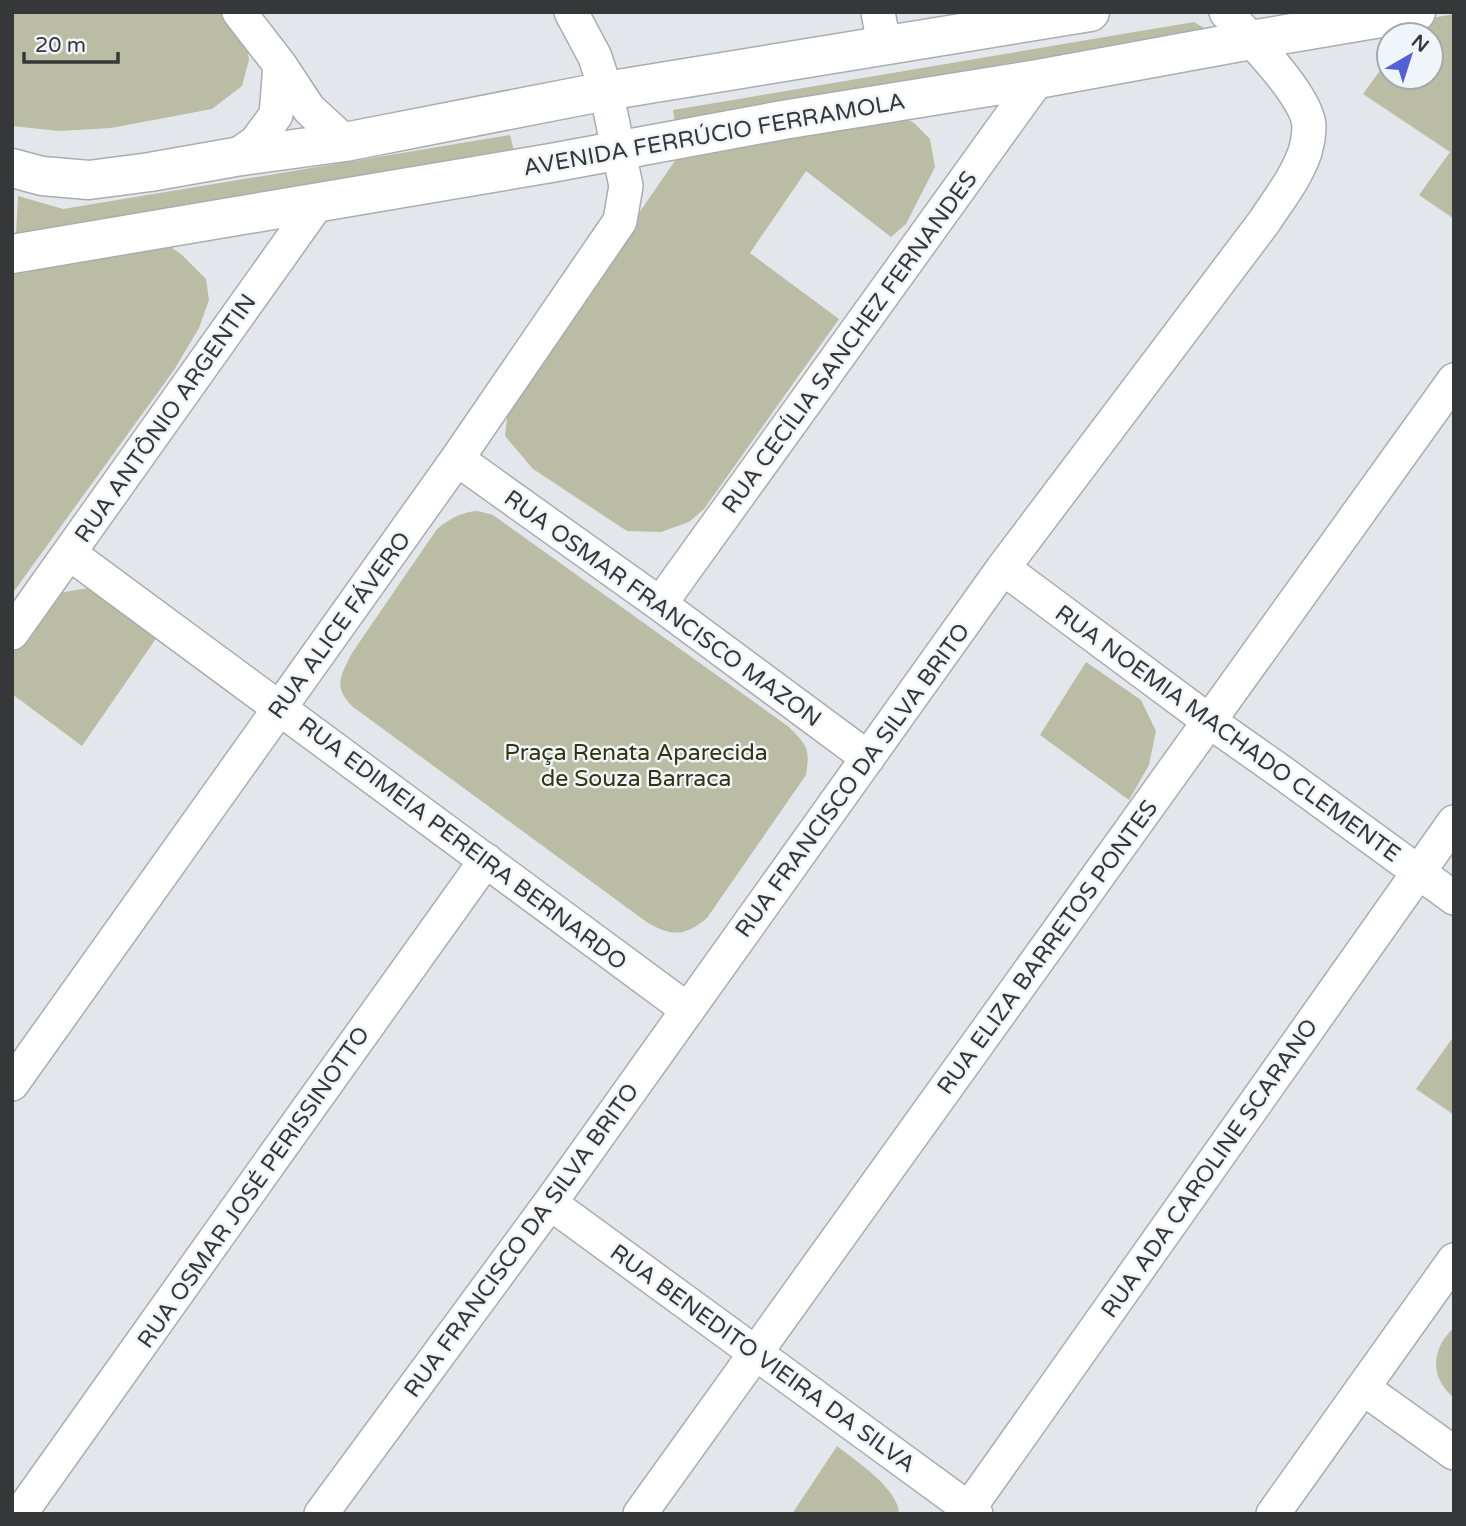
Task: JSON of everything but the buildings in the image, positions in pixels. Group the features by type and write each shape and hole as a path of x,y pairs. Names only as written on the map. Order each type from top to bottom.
{"street":[{"path":"239,12 280,65 309,109 345,142"},
{"name":"RUA ALICE FÁVERO","path":"12,1084 457,459 620,220 626,187 606,91 595,57 571,12"},
{"path":"12,168 42,176 89,180 150,172 345,142 606,91 881,29 1090,12"},
{"name":"AVENIDA FERRÚCIO FERRAMOLA","path":"12,254 317,204 783,120 1038,79 1238,26 1416,12"},
{"name":"RUA FRANCISCO DA SILVA BRITO","path":"321,1514 550,1203 1003,568 1264,222 1294,177 1306,149 1309,124 1298,98 1277,69 1238,26"},
{"path":"235,157 256,142 276,115 280,65"},
{"name":"RUA CECÍLIA SANCHEZ FERNANDES","path":"660,604 1038,79"},
{"name":"RUA ANTÔNIO ARGENTIN","path":"12,633 317,204"},
{"name":"RUA ELIZA BARRETOS PONTES","path":"640,1514 1454,380"},
{"name":"RUA OSMAR FRANCISCO MAZON","path":"457,459 660,604 868,758"},
{"name":"RUA EDIMEIA PEREIRA BERNARDO","path":"69,552 688,1010"},
{"name":"RUA NOEMIA MACHADO CLEMENTE","path":"1003,568 1209,722 1454,898"},
{"name":"RUA ADA CAROLINE SCARANO","path":"970,1512 1454,822"},
{"name":"RUA OSMAR JOSÉ PERISSINOTTO","path":"25,1506 486,860"},
{"name":"RUA BENEDITO VIEIRA DA SILVA","path":"550,1203 970,1512"},
{"path":"1273,1514 1454,1260"},
{"path":"1363,1388 1454,1453"}],"green space":[{"path":"12,12 234,12 245,34 249,60 242,86 212,109 111,128 59,131 12,126"},
{"path":"1454,14 1454,219 1419,195 1450,152 1363,94 1375,77 1375,91 1445,91 1445,21 1415,21"},
{"path":"1194,22 1204,28 1203,38 676,131 673,110"},
{"path":"887,108 914,123 930,139 935,167 906,224 891,237 806,171 750,253 839,319 704,509 689,522 661,532 627,531 533,469 505,436 509,401 679,155"},
{"path":"510,135 515,155 16,235 18,196 63,209"},
{"path":"168,245 206,279 209,300 199,328 174,370 12,594 12,264"},
{"name":"Praça Renata Aparecida de Souza Barraca","path":"478,511 493,515 789,727 806,748 806,775 707,918 692,928 672,932 648,923 353,707 343,694 340,682 352,653 437,529 456,516"},
{"path":"89,588 113,592 164,627 82,746 12,694 12,644 58,593"},
{"path":"1086,662 1141,700 1156,731 1149,765 1129,800 1040,735"},
{"path":"1454,1036 1454,1115 1416,1089"},
{"path":"1454,1327 1454,1398 1440,1381 1436,1361 1441,1343"},
{"path":"837,1446 884,1485 892,1495 899,1514 792,1514"}]}
